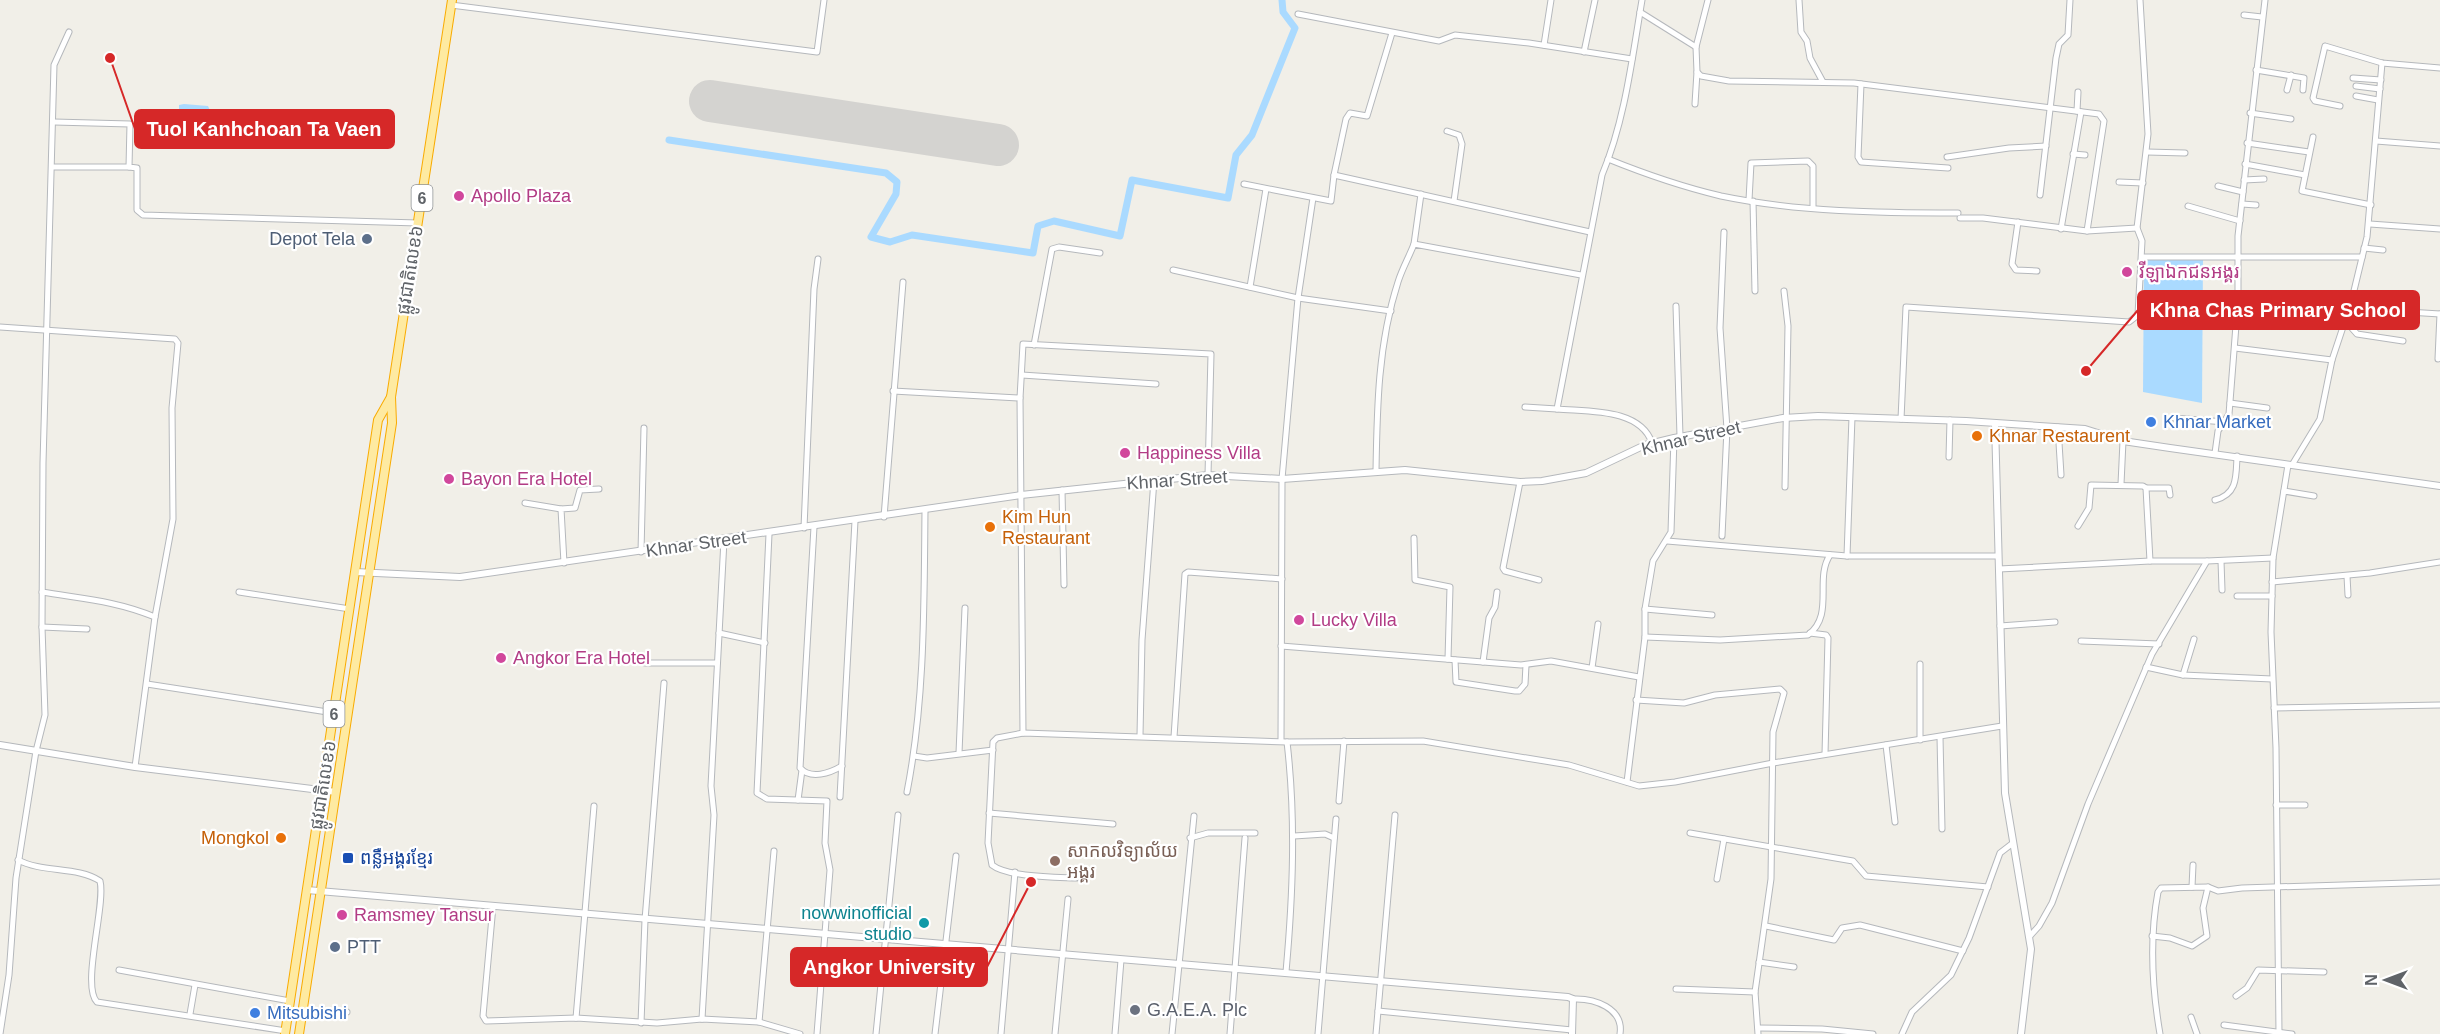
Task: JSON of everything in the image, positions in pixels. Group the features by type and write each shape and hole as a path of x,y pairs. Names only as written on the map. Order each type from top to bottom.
{"highway":[{"name":"ផ្លូវជាតិលេខ៦","path":"299,1034 393,423 391,397 452,2"},
{"name":"ផ្លូវជាតិលេខ៦","path":"285,1032 378,420 391,397"},
{"path":"371,469 385,471"}],"street":[{"path":"452,2 817,52 824,0"},
{"path":"1544,45 1551,0"},
{"path":"1584,52 1595,0"},
{"path":"1695,104 1696,47 1708,0"},
{"path":"1799,0 1801,32 1807,41 1810,58 1823,82"},
{"path":"2040,195 2056,58 2059,44 2068,35 2070,0"},
{"path":"1901,419 1906,308 2129,322 2138,315 2142,241 2137,228 2147,152 2140,0"},
{"path":"2215,453 2218,431 2225,422 2230,403 2238,300 2240,221 2250,113 2265,0"},
{"path":"1557,410 1581,275 1602,175 1608,159 1632,59 1640,1"},
{"path":"1640,12 1696,47"},
{"path":"1298,14 1439,41 1455,34 1632,59"},
{"path":"2244,15 2262,17"},
{"path":"0,1034 9,975 18,860 36,751 45,715 42,592 46,331 54,65 69,32"},
{"path":"1244,184 1331,201 1346,119 1350,113 1367,116 1392,33"},
{"path":"2340,106 2315,101 2313,98 2325,46 2382,63 2440,68"},
{"path":"2279,1033 2272,679 2273,558 2283,491 2290,465 2320,419 2332,360 2351,303 2370,224 2382,63"},
{"path":"2256,70 2304,78 2303,90"},
{"path":"1697,72 1701,76 1729,81 1861,84 2100,114 2104,121 2087,231"},
{"path":"2287,90 2291,75"},
{"path":"2353,78 2381,80"},
{"path":"1861,84 1858,157 1861,162 1948,168"},
{"path":"2356,86 2379,89"},
{"path":"2061,229 2079,111 2078,92"},
{"path":"2356,96 2378,100"},
{"path":"2250,113 2291,119"},
{"path":"54,122 130,124 129,168"},
{"path":"1447,131 1459,135 1462,144 1454,201"},
{"path":"2313,137 2303,192 2371,206"},
{"path":"2376,141 2440,147"},
{"path":"2247,143 2309,152"},
{"path":"1947,157 2008,148 2046,146"},
{"path":"2147,152 2185,153"},
{"path":"2073,154 2085,155"},
{"path":"1608,159 1668,181 1721,196 1751,200 1813,208 1959,216 2087,231 2137,228"},
{"path":"1755,291 1751,163 1808,161 1813,166 1813,208"},
{"path":"2245,164 2305,175"},
{"path":"52,166 137,168 137,210 143,215 418,223"},
{"path":"1334,175 1590,232"},
{"path":"2244,180 2264,179"},
{"path":"2119,182 2143,183"},
{"path":"2218,186 2243,192"},
{"path":"1250,287 1266,189"},
{"path":"1376,471 1379,369 1398,281 1414,244 1421,194"},
{"path":"1286,972 1294,836 1290,819 1284,741 1281,646 1282,479 1298,298 1313,198"},
{"path":"2242,204 2256,205"},
{"path":"2188,206 2240,221"},
{"path":"2018,222 2012,264 2016,270 2037,271"},
{"path":"2370,224 2440,229"},
{"path":"1722,536 1728,429 1720,328 1724,232"},
{"path":"1414,244 1581,275"},
{"path":"1034,345 1052,249 1059,247 1100,253"},
{"path":"2364,248 2383,250"},
{"path":"2142,257 2362,257"},
{"path":"804,528 818,259"},
{"path":"1173,270 1298,298 1390,311"},
{"path":"884,517 903,282"},
{"path":"1784,291 1788,326 1785,487"},
{"path":"2352,296 2384,303"},
{"path":"2238,300 2351,303 2392,311 2440,314 2438,359"},
{"path":"1626,782 1645,637 1645,609 1653,561 1671,532 1677,437 1676,306"},
{"path":"2344,324 2349,325 2357,334 2403,341"},
{"path":"0,327 175,339 178,343 172,408 172,519 155,617 135,767"},
{"path":"1023,733 1020,398 1023,344 1210,354 1208,475"},
{"path":"2235,348 2332,360"},
{"path":"1022,375 1156,384"},
{"path":"893,391 1020,398"},
{"path":"2230,403 2267,408"},
{"path":"1525,407 1631,419 1648,432 1652,443"},
{"path":"1847,556 1852,417"},
{"name":"Khnar Street","path":"355,572 460,577 769,534 1021,495 1208,475 1282,479 1405,470 1520,482 1562,478 1586,473 1652,443 1787,418 1950,420 2093,430 2123,441 2440,486"},
{"path":"2174,418 2225,422"},
{"path":"1949,457 1950,420"},
{"path":"1995,423 2005,793 2030,936 2030,968 2021,1034"},
{"path":"2058,427 2061,475"},
{"path":"641,552 644,428"},
{"path":"2121,484 2123,441"},
{"path":"2215,500 2227,497 2233,490 2237,456"},
{"path":"1140,735 1142,640 1154,480"},
{"path":"1520,482 1503,568 1539,580"},
{"path":"2078,526 2089,508 2091,485 2121,484 2146,488 2165,487 2169,488 2170,495"},
{"path":"2146,488 2150,561"},
{"path":"525,503 561,509 575,508 580,490 599,489"},
{"path":"1062,490 1064,585"},
{"path":"2283,491 2314,496"},
{"path":"561,509 564,563"},
{"path":"907,792 914,756 924,591 925,511"},
{"path":"840,797 855,521"},
{"path":"798,800 802,770 800,768 814,527"},
{"path":"769,534 757,793 767,799 827,801 825,843 830,870 817,1034"},
{"path":"1414,538 1415,580 1450,587 1451,659 1456,682 1520,691 1525,684 1526,665"},
{"path":"702,1019 714,816 711,786 724,540"},
{"path":"1667,541 1847,556 1998,556"},
{"path":"1810,633 1822,611 1824,568 1830,555"},
{"path":"1999,569 2150,561 2273,558"},
{"path":"2030,936 2039,926 2052,903 2088,804 2146,667 2208,561"},
{"path":"2221,561 2222,590"},
{"path":"2272,582 2347,576 2440,562"},
{"path":"1174,737 1185,574 1188,572 1282,579"},
{"path":"2347,576 2348,596"},
{"path":"42,592 95,602 106,600 155,617"},
{"path":"239,592 350,609"},
{"path":"1483,662 1488,623 1495,607 1497,592"},
{"path":"2237,596 2272,596"},
{"path":"959,753 965,608"},
{"path":"1645,609 1712,615"},
{"path":"2000,626 2055,622"},
{"path":"1592,668 1598,624"},
{"path":"42,627 87,629"},
{"path":"719,633 765,643"},
{"path":"1645,637 1720,640 1803,636 1810,633 1826,634 1828,638 1825,754"},
{"path":"2183,675 2194,639"},
{"path":"2081,641 2158,644"},
{"path":"1281,646 1526,665 1551,662 1639,677"},
{"path":"645,663 717,663"},
{"path":"1920,664 1920,740"},
{"path":"2146,667 2183,675 2272,679"},
{"path":"640,1023 645,920 664,683"},
{"path":"147,684 334,713"},
{"path":"1636,700 1684,703 1715,695 1781,689 1784,693 1773,732 1772,846 1766,926 1755,993 1758,1031 1822,1029 1873,1034"},
{"path":"2274,708 2440,705"},
{"path":"1076,878 998,870 992,865 988,843 993,750 996,738 1023,733 1284,741 1423,741 1569,765 1639,786 1675,783 1773,763 2002,726"},
{"path":"1940,737 1942,829"},
{"path":"1339,801 1344,741"},
{"path":"0,745 135,767 336,792"},
{"path":"1886,745 1895,822"},
{"path":"914,756 927,758 993,750"},
{"path":"802,770 809,774 826,773 842,766"},
{"path":"576,1018 594,806"},
{"path":"2276,806 2305,806"},
{"path":"989,813 1113,824"},
{"path":"876,1034 898,815"},
{"path":"1172,1034 1194,816"},
{"path":"1376,1034 1395,816"},
{"path":"1318,1034 1336,819"},
{"path":"1190,838 1208,833 1255,833"},
{"path":"1690,833 1853,861 1866,876 1988,887"},
{"path":"1294,836 1325,834 1334,838"},
{"path":"1230,1034 1245,838"},
{"path":"1717,879 1724,838"},
{"path":"1902,1034 1912,1012 1951,975 1963,951 2002,849 2013,843"},
{"path":"759,1022 774,851"},
{"path":"935,1034 956,856"},
{"path":"18,860 27,865 85,875 100,881 92,967 94,1000 190,1014 285,1032"},
{"path":"2192,887 2193,865"},
{"path":"1001,1034 1015,872"},
{"path":"2160,1034 2153,988 2152,936 2153,915 2159,889 2165,886 2208,887 2218,891 2440,882"},
{"path":"2152,936 2170,938 2192,946 2207,936 2203,908 2208,887"},
{"path":"307,890 1588,999 1614,1012 1621,1023 1620,1034"},
{"path":"1055,1034 1068,899"},
{"path":"494,906 485,1020 576,1018 640,1023 702,1019 759,1022 800,1034"},
{"path":"1766,926 1834,940 1842,928 1860,925 1963,951"},
{"path":"1115,1034 1121,960"},
{"path":"1759,962 1794,967"},
{"path":"119,970 290,1001"},
{"path":"2236,996 2247,988 2258,970 2324,972"},
{"path":"190,1014 195,985"},
{"path":"1676,989 1755,993"},
{"path":"1378,1011 1572,1032 1573,999"},
{"path":"303,1012 347,1012"},
{"path":"2191,1017 2197,1034"},
{"path":"2224,1025 2292,1034"}],"water":[{"path":"179,105 208,106 211,113 207,124 179,122"},
{"path":"2144,258 2203,258 2202,403 2143,392"}],"waterway":[{"path":"669,140 886,173 897,182 896,194 871,237 890,242 912,235 1033,253 1038,226 1054,221 1120,236 1132,180 1228,198 1236,155 1252,135 1295,28 1283,12 1282,0"}],"runway":[{"path":"710,101 998,145"}],"place":[{"name":"Tuol Kanhchoan Ta Vaen","path":"110,58"},
{"name":"Apollo Plaza","path":"459,196"},
{"name":"Depot Tela","path":"367,239"},
{"name":"វីឡាឯកជនអង្គរ","path":"2127,272"},
{"name":"Khna Chas Primary School","path":"2086,371"},
{"name":"Khnar Market","path":"2151,422"},
{"name":"Khnar Restaurent","path":"1977,436"},
{"name":"Happiness Villa","path":"1125,453"},
{"name":"Bayon Era Hotel","path":"449,479"},
{"name":"Kim Hun Restaurant","path":"990,527"},
{"name":"Lucky Villa","path":"1299,620"},
{"name":"Angkor Era Hotel","path":"501,658"},
{"name":"Mongkol","path":"281,838"},
{"name":"ពន្លឺអង្គរខ្មែរ","path":"348,858"},
{"name":"សាកលវិទ្យាល័យ អង្គរ","path":"1055,861"},
{"name":"Angkor University","path":"1031,882"},
{"name":"Ramsmey Tansur","path":"342,915"},
{"name":"nowwinofficial studio","path":"924,923"},
{"name":"PTT","path":"335,947"},
{"name":"G.A.E.A. Plc","path":"1135,1010"},
{"name":"Mitsubishi","path":"255,1013"}]}
